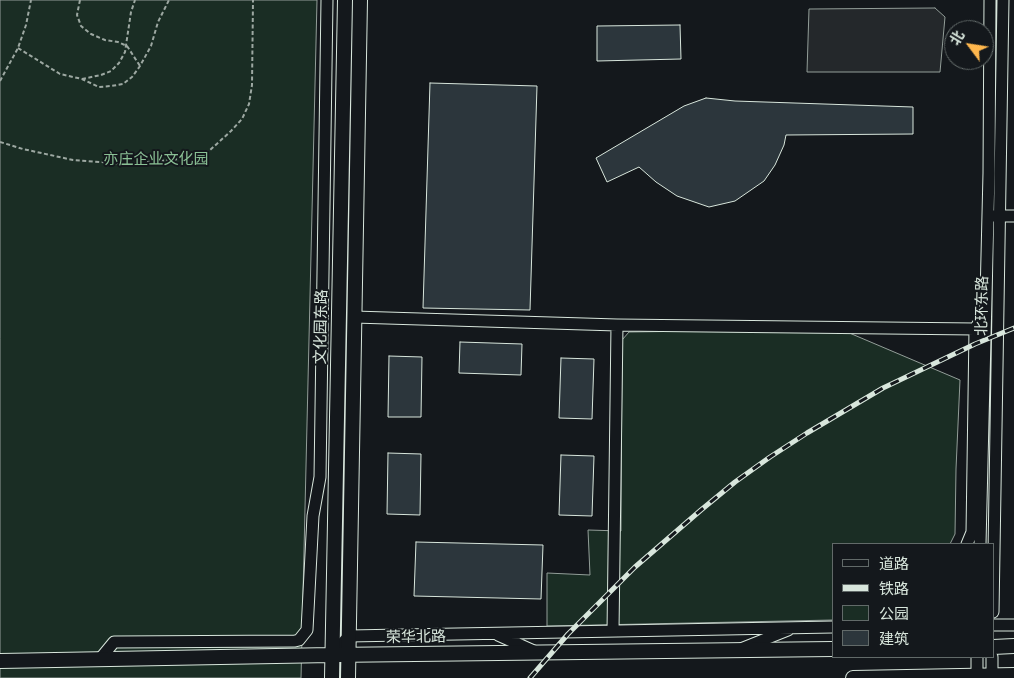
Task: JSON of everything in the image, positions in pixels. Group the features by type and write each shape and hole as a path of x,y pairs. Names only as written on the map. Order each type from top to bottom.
{"main road":[{"name":"文化园东路","path":"332,678 344,0"},
{"path":"348,678 360,0"},
{"path":"994,647 1014,646"},
{"name":"荣华北路","path":"0,661 832,649"},
{"path":"853,678 992,677 1014,675"}],"street":[{"path":"320,478 327,0"},
{"name":"北环东路","path":"990,0 993,216 993,543"},
{"name":"北环东路","path":"980,543 985,311 993,216 1003,0"},
{"path":"993,216 1014,216"},
{"path":"967,543 972,532 975,329 985,311"},
{"path":"354,317 618,325 975,329"},
{"path":"613,631 618,325"},
{"path":"100,659 114,642 298,640 307,630 313,516 320,478 336,420"},
{"path":"994,625 1014,625"},
{"path":"738,650 794,627"},
{"path":"332,655 349,636 832,627"},
{"path":"495,633 538,652"},
{"path":"977,658 977,677"},
{"path":"992,658 992,677"}],"path":[{"path":"0,81 18,48 26,25 31,0"},
{"path":"80,0 77,15 81,26 91,34 127,46 140,66"},
{"path":"82,79 101,75 118,64 126,52 131,12 135,0"},
{"path":"18,48 60,74 82,79 99,86 122,84 132,77 140,66 151,46 158,22 169,0"},
{"path":"0,142 73,160 127,164 180,159 209,151 237,125 249,104 252,85 253,0"}],"green space":[{"name":"亦庄企业文化园","path":"0,0 317,0 301,678 0,678"},
{"path":"840,329 960,380 955,534 950,543 832,543 832,620 547,626 547,573 590,575 588,530 621,531 622,340 629,332"}],"shaded area":[{"path":"935,8 945,17 940,72 807,72 809,9"}],"building":[{"path":"680,25 681,59 597,61 597,26"},
{"path":"430,83 537,86 530,310 423,308"},
{"path":"706,98 735,101 913,107 913,134 786,135 784,145 775,165 764,181 735,201 709,207 677,196 656,182 639,167 607,182 596,158 684,106"},
{"path":"460,342 522,344 521,375 459,373"},
{"path":"389,356 422,357 421,417 388,417"},
{"path":"561,358 594,359 592,419 559,418"},
{"path":"388,453 421,454 420,515 387,514"},
{"path":"561,455 594,456 592,516 559,515"},
{"path":"416,542 543,545 541,599 414,596"}],"railway":[{"path":"530,678 568,634 635,567 735,482 807,433 883,388 975,344 1014,328"}]}
